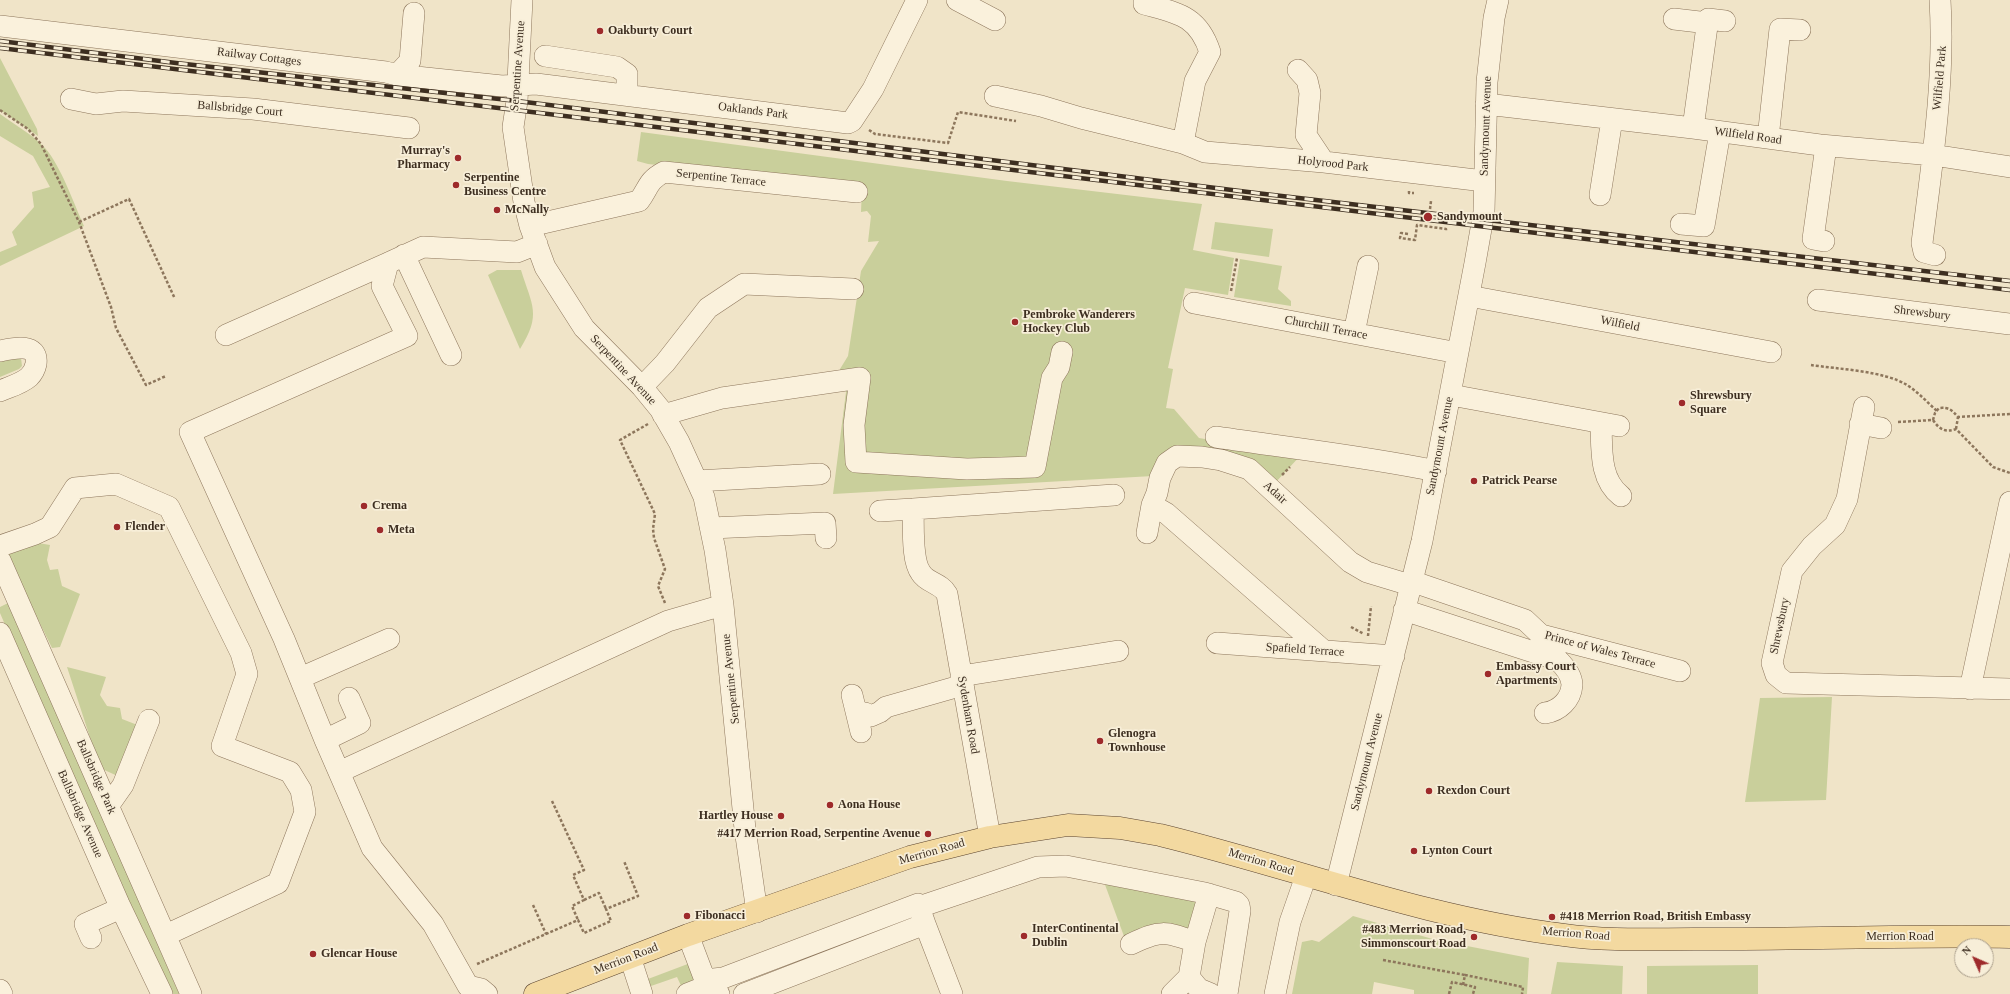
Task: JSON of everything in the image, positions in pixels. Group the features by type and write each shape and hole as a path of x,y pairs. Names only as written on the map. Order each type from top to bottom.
{"main road":[{"name":"Merrion Road","path":"535,994 688,935 910,857 990,837 1068,825 1120,828 1168,836 1336,885 1444,914 1566,936 1724,940 1881,936 2010,937"}],"street":[{"name":"Serpentine Avenue","path":"522,0 518,85 513,127 524,202 533,235 545,267 584,328 642,387 663,415 679,442 704,497 711,528 723,605 745,828 757,912"},
{"path":"852,121 872,89 916,0"},
{"path":"957,0 995,20"},
{"path":"1144,0 1144,4 1188,18 1206,38 1210,52 1195,80 1183,143"},
{"name":"Sandymount Avenue","path":"1336,885 1394,656 1410,583 1422,541 1469,296 1484,212 1486,104 1490,45 1498,0"},
{"name":"Wilfield Park","path":"1922,253 1933,155 1943,41 1940,0"},
{"path":"397,75 410,61 414,13"},
{"path":"1674,19 1716,22 1693,128"},
{"name":"Railway Cottages","path":"0,26 386,72 397,75 502,86 518,85"},
{"path":"1768,138 1771,28 1800,30"},
{"path":"545,56 617,67 627,74 627,94"},
{"path":"1298,70 1307,80 1310,93 1306,135 1324,162"},
{"name":"Oaklands Park","path":"518,85 536,84 627,94 848,123 852,121"},
{"name":"Holyrood Park","path":"995,96 1041,106 1081,118 1183,143 1205,152 1324,162 1484,181"},
{"name":"Ballsbridge Court","path":"71,99 96,104 123,100 253,109 409,128"},
{"name":"Wilfield Road","path":"1486,104 1693,128 1826,146 1933,155 2010,167"},
{"path":"1600,195 1612,119"},
{"path":"1681,224 1704,226 1720,132"},
{"path":"1811,239 1826,146"},
{"name":"Serpentine Terrace","path":"226,335 422,248 517,252 533,235 639,201 645,193 648,184 654,177 664,172 857,192"},
{"path":"396,259 451,355"},
{"path":"396,259 382,286 406,336 190,432 284,639 325,740 372,848 433,924 464,984 481,990 487,994"},
{"path":"1354,333 1368,266"},
{"path":"642,387 665,363 708,308 744,284 853,290"},
{"name":"Wilfield","path":"1469,296 1771,352"},
{"name":"Shrewsbury","path":"1830,296 2010,324"},
{"name":"Churchill Terrace","path":"1194,303 1458,353"},
{"path":"0,351 14,348 27,348 34,353 37,358 36,369 28,378 0,391"},
{"path":"663,415 722,398 860,378 854,425 856,462 968,470 1035,467 1052,378 1059,367 1062,352"},
{"path":"1450,394 1610,425 1602,456 1605,474 1612,489 1621,496"},
{"name":"Shrewsbury","path":"1886,425 1862,415 1846,499 1835,524 1812,546 1792,571 1772,663 1776,675 1786,683 2010,689"},
{"path":"1216,437 1303,451 1390,462 1436,471"},
{"name":"Adair","path":"1147,533 1152,505 1162,473 1167,463 1177,456 1202,457 1239,465 1249,469 1350,562 1366,572 1410,583"},
{"path":"697,482 820,474"},
{"path":"0,546 35,534 50,527 75,488 116,484 169,507 241,653 247,674 222,746 290,772 301,790 305,812 278,882 166,935"},
{"path":"880,510 1114,495"},
{"path":"1970,689 2010,502"},
{"path":"1152,505 1166,513 1324,651"},
{"name":"Sydenham Road","path":"913,508 916,561 921,574 943,588 947,594 990,837"},
{"path":"711,528 825,523 826,538"},
{"name":"Ballsbridge Park","path":"0,560 191,994"},
{"name":"Prince of Wales Terrace","path":"1410,583 1525,620 1541,635 1680,671"},
{"path":"339,772 673,620 723,605"},
{"path":"1404,610 1558,660 1566,669 1572,685 1566,702 1554,712 1546,713"},
{"name":"Ballsbridge Avenue","path":"0,633 6,665 162,994"},
{"path":"300,678 389,639"},
{"name":"Spafield Terrace","path":"1216,643 1324,651 1366,645 1394,656"},
{"path":"852,695 859,723 864,713 871,716 880,712 886,707 962,681 1118,651"},
{"path":"325,740 360,723 349,698"},
{"path":"109,805 123,785 149,720"},
{"path":"744,994 922,915 1038,867 1066,866 1209,894 1236,902 1239,905 1240,911 1227,994"},
{"path":"1275,994 1290,922 1306,876"},
{"path":"1172,994 1189,977 1195,942 1209,894"},
{"path":"687,994 710,987 723,978 918,904 952,994"},
{"path":"91,938 85,924 122,908"},
{"path":"1131,944 1153,933 1174,934 1195,942"},
{"path":"688,935 710,987"},
{"path":"630,957 642,994"},
{"path":"1189,977 1199,989 1211,994"},
{"path":"0,990 2,994"}],"path":[{"path":"0,110 17,121 37,138 79,222 111,307 116,328 146,384 166,376"},
{"path":"852,121 875,134 948,144 958,112 1024,123"},
{"path":"79,222 129,199 175,299"},
{"path":"1430,209 1431,201"},
{"path":"1408,234 1402,233 1400,238 1415,240 1417,225 1446,229 1446,232"},
{"path":"1228,310 1237,258"},
{"path":"1811,365 1876,375 1899,381 1915,391 1937,411"},
{"path":"1933,420 1939,408 1946,407 1952,410 1958,417"},
{"path":"1958,417 2010,414"},
{"path":"663,415 620,440 655,514 653,530 654,538 665,569 658,586 673,620"},
{"path":"1956,429 1958,417"},
{"path":"1886,425 1933,420"},
{"path":"1933,420 1942,429 1950,431 1956,429"},
{"path":"1956,429 1993,467 2010,473"},
{"path":"1270,488 1294,462"},
{"path":"1366,645 1371,606"},
{"path":"1351,627 1366,645"},
{"path":"552,801 584,870 573,875 584,900"},
{"path":"606,909 638,896 624,862"},
{"path":"599,893 606,909 611,921 584,933 572,906 599,893"},
{"path":"533,905 546,934"},
{"path":"464,984 546,934 578,920"},
{"path":"1383,960 1523,987 1522,994"},
{"path":"1463,985 1465,975"},
{"path":"1450,994 1452,982 1475,987 1473,994"}],"green space":[{"path":"0,58 37,129 38,136 0,110"},
{"path":"0,114 35,138 51,156 62,175 84,226 0,266 0,252 17,245 12,232 34,207 32,192 50,187 33,156 0,136"},
{"name":"Pembroke Wanderers Hockey Club","path":"641,132 1007,181 1202,204 1193,250 1234,258 1228,295 1185,288 1168,368 1173,369 1166,408 1174,409 1199,438 1301,455 1275,483 1191,450 1153,476 833,494 846,392 840,369 848,356 861,271 879,241 868,242 871,216 867,211 861,212 862,187 648,164 637,161"},
{"path":"1215,222 1273,229 1269,257 1211,249"},
{"path":"1240,259 1282,266 1278,289 1291,301 1291,306 1234,297"},
{"path":"497,270 521,270 531,302 533,318 531,327 520,349 488,275"},
{"path":"12,356 21,358 22,366 19,369 0,377 0,361"},
{"path":"20,540 50,545 47,560 50,570 58,569 62,586 80,594 60,647 52,648 3,548"},
{"path":"10,602 179,994 170,994 52,734 0,613 0,607"},
{"path":"67,667 106,677 100,695 107,706 120,708 122,719 140,726 122,778 100,768"},
{"path":"1832,697 1826,800 1745,802 1760,698"},
{"path":"1104,882 1198,899 1194,930 1125,939"},
{"path":"1353,916 1436,940 1529,958 1527,994 1414,994 1414,990 1374,982 1372,994 1292,994 1302,942 1312,940 1319,942"},
{"path":"693,962 698,980 682,988 677,977 651,986 648,979"},
{"path":"1557,962 1623,966 1622,994 1551,994"},
{"path":"1758,965 1758,994 1647,994 1647,966"}],"railway":[{"path":"0,41 176,63 517,101 1256,193 2010,281"},
{"path":"0,48 2010,290"}],"place":[{"name":"Oakburty Court","path":"600,31"},
{"name":"Murray's Pharmacy","path":"458,158"},
{"name":"Serpentine Business Centre","path":"456,185"},
{"name":"McNally","path":"497,210"},
{"name":"Sandymount","path":"1428,217"},
{"name":"Pembroke Wanderers Hockey Club","path":"1015,322"},
{"name":"Shrewsbury Square","path":"1682,403"},
{"name":"Patrick Pearse","path":"1474,481"},
{"name":"Crema","path":"364,506"},
{"name":"Flender","path":"117,527"},
{"name":"Meta","path":"380,530"},
{"name":"Embassy Court Apartments","path":"1488,674"},
{"name":"Glenogra Townhouse","path":"1100,741"},
{"name":"Rexdon Court","path":"1429,791"},
{"name":"Aona House","path":"830,805"},
{"name":"Hartley House","path":"781,816"},
{"name":"#417 Merrion Road, Serpentine Avenue","path":"928,834"},
{"name":"Lynton Court","path":"1414,851"},
{"name":"Fibonacci","path":"687,916"},
{"name":"#418 Merrion Road, British Embassy","path":"1552,917"},
{"name":"InterContinental Dublin","path":"1024,936"},
{"name":"#483 Merrion Road, Simmonscourt Road","path":"1474,937"},
{"name":"Glencar House","path":"313,954"}]}
